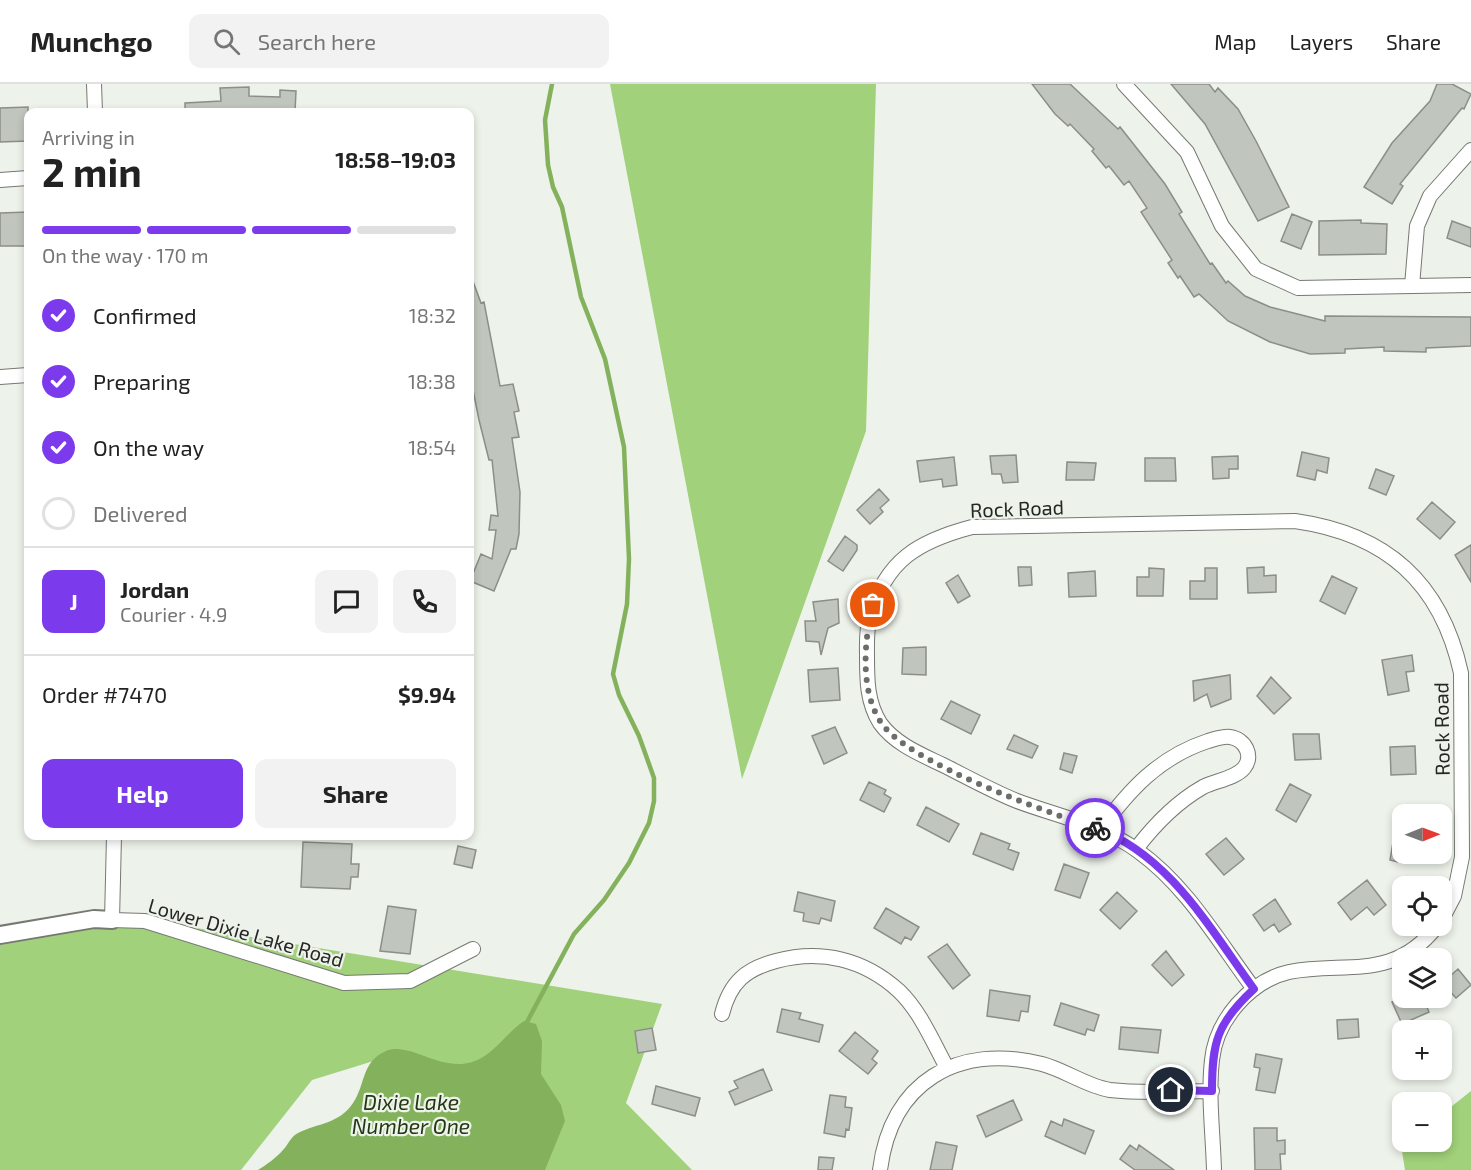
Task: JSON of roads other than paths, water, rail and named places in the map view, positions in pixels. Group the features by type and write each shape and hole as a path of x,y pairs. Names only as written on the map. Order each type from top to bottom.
{"street":[{"path":"94,84 95,108"},
{"path":"1124,84 1187,152 1222,226 1256,269 1298,288 1471,285"},
{"path":"1412,286 1417,226 1430,196 1471,150"},
{"path":"0,180 24,178"},
{"path":"0,377 24,375"},
{"name":"Rock Road","path":"1254,989 1182,890 1159,867 1136,849 1100,830 1014,800 912,750 896,740 880,723 872,706 867,686 868,624 881,586 892,570 909,553 937,536 972,527 1295,521 1328,526 1359,537 1389,554 1412,574 1431,597 1445,621 1455,646 1461,673 1462,857 1452,900"},
{"path":"1100,830 1126,794 1163,763 1185,750 1228,736 1238,739 1245,745 1248,753 1247,763 1243,770 1204,787 1178,803 1154,825 1136,849"},
{"path":"112,920 114,840"},
{"name":"Lower Dixie Lake Road","path":"0,935 93,919 145,921 344,983 410,981 473,950"},
{"path":"1214,1170 1212,1058 1219,1033 1233,1009 1254,989 1290,972 1362,968 1396,958 1413,948 1426,936"},
{"path":"722,1014 733,985 756,966 797,955 840,958 872,970 899,991 916,1011 947,1068"},
{"path":"880,1170 883,1144 907,1098 925,1081 947,1068 978,1058 1010,1057 1045,1065 1110,1090 1212,1091"}],"water":[{"name":"Dixie Lake Number One","path":"524,1021 536,1024 542,1041 541,1074 561,1105 565,1121 545,1170 258,1170 277,1156 296,1134 335,1119 347,1110 357,1096 368,1067 372,1061 386,1051 406,1050 450,1064 462,1064 475,1061 489,1053"}],"waterway":[{"path":"527,1022 574,934 604,900 629,863 649,823 654,801 654,778 639,736 619,695 613,674 627,604 629,559 624,447 605,359 581,297 562,207 553,187 548,165 545,120 552,84"}]}
